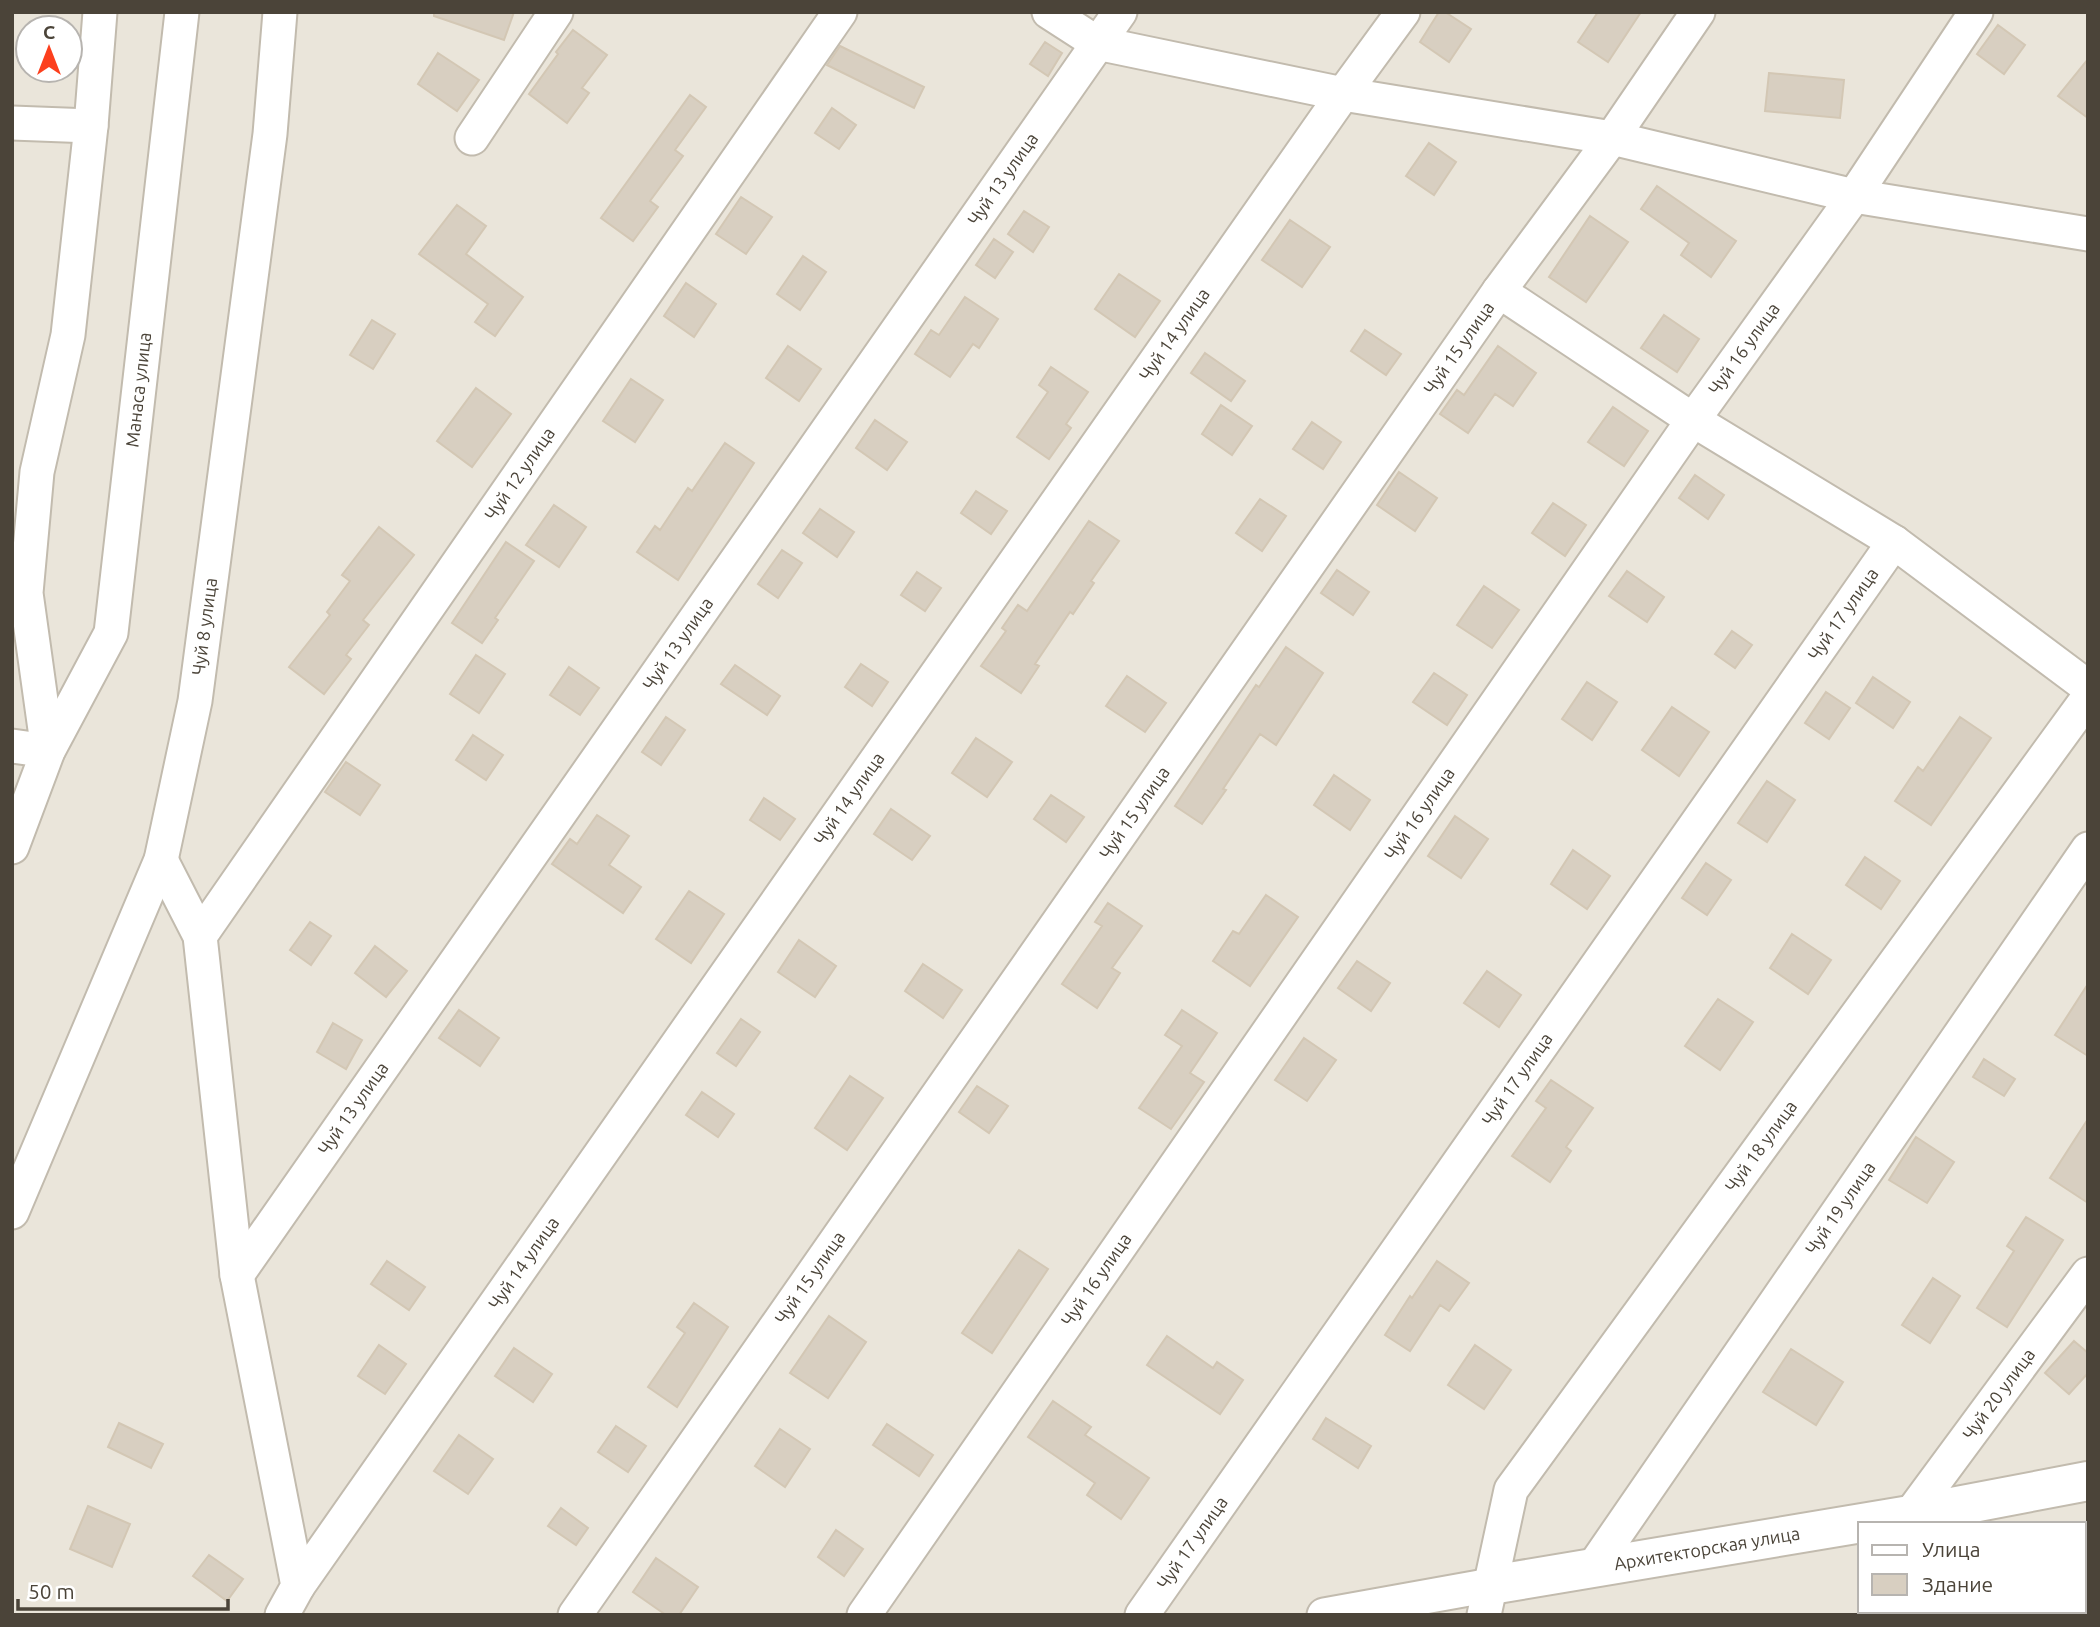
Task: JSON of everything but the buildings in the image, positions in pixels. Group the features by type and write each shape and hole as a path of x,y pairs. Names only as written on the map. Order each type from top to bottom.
{"street":[{"name":"Манаса улица","path":"48,751 26,593 37,472 68,335 92,126 100,12"},
{"name":"Манаса улица","path":"12,847 48,751 111,633 182,12"},
{"name":"Чуй 8 улица","path":"12,1212 161,860 195,701 270,134 280,12"},
{"path":"472,138 556,12"},
{"name":"Чуй 12 улица","path":"200,936 840,12"},
{"path":"1049,12 1097,43 1343,94 1612,138 1854,196 2088,234"},
{"name":"Чуй 13 улица","path":"237,1275 1120,12"},
{"name":"Чуй 14 улица","path":"282,1615 298,1586 1403,12"},
{"name":"Чуй 15 улица","path":"575,1615 1499,291 1612,138 1698,12"},
{"name":"Чуй 16 улица","path":"864,1615 1693,420 1854,196 1976,12"},
{"path":"12,123 92,126"},
{"path":"1499,291 1693,420 1894,542 2088,687"},
{"name":"Чуй 17 улица","path":"1142,1615 1894,542"},
{"name":"Чуй 18 улица","path":"1488,1600 1511,1490 2088,698"},
{"path":"12,746 48,751"},
{"name":"Чуй 19 улица","path":"1592,1569 2088,849"},
{"path":"161,860 200,936 237,1275 298,1586"},
{"name":"Чуй 20 улица","path":"1910,1515 2088,1274"},
{"name":"Архитекторская улица","path":"1869,1522 2088,1481"},
{"name":"Архитекторская улица","path":"1324,1615 1488,1600 1592,1569 1858,1524"}],"shaded area":[{"path":"12,12 2088,12 2088,1615 12,1615"}]}
